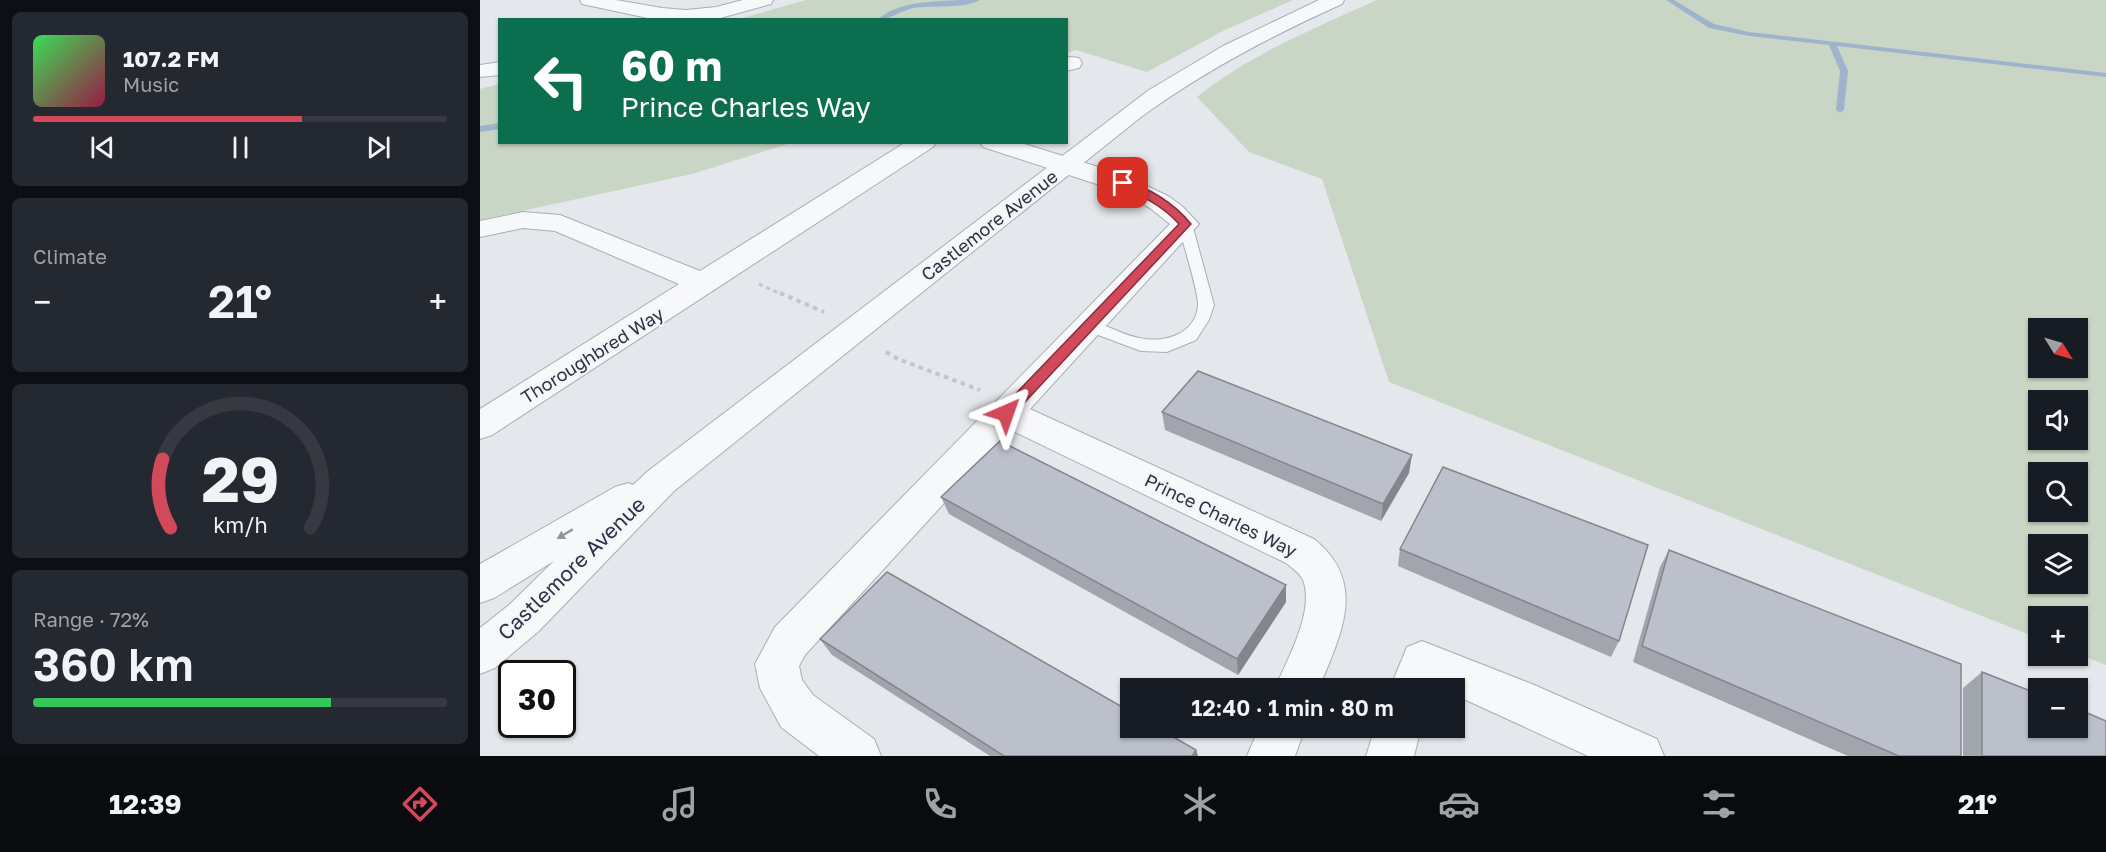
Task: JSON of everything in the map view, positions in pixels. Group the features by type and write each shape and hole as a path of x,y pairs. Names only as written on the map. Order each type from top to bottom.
{"street":[{"path":"589,0 670,18 704,15 764,0"},
{"name":"Castlemore Avenue","path":"480,654 524,618 661,481 1162,91 1200,66 1254,36 1335,0"},
{"path":"480,71 498,68"},
{"name":"Thoroughbred Way","path":"480,426 921,144"},
{"path":"856,756 797,711 782,688 777,664 789,641 994,402 1088,325 1185,224 1172,210 1137,189 998,144"},
{"path":"480,229 523,220 560,223 704,284"},
{"name":"Prince Charles Way","path":"994,402 1300,551 1315,563 1323,580 1326,597 1323,620 1301,678"},
{"name":"Castlemore Avenue","path":"480,585 615,505 661,481"},
{"path":"1417,675 1516,699 1640,756"},
{"path":"1271,756 1278,738"},
{"path":"1390,756 1395,738"}],"lane":[{"path":"1088,325 1141,345 1167,346 1190,336 1202,320 1206,305 1185,224"}],"path":[{"path":"753,281 817,308"},
{"path":"886,352 994,402"}],"green space":[{"path":"806,0 1293,0 1223,31 1147,72 1076,50 1068,53 1068,18 743,18"},
{"path":"1377,0 2106,0 2106,665 2088,658 2088,606 2028,606 2028,634 1389,382 1322,179 1249,152 1197,97 1261,55"},
{"path":"498,84 498,144 788,144 692,174 480,220 480,89"}],"building":[{"path":"1198,371 1412,455 1383,504 1162,412"},
{"path":"1000,441 1286,585 1237,659 941,497"},
{"path":"1443,467 1648,545 1619,641 1400,549"},
{"path":"1669,550 1961,664 1961,756 1899,756 1642,646"},
{"path":"887,572 1120,706 1120,738 1175,738 1196,750 1192,756 1004,756 820,639"},
{"path":"1982,672 2028,690 2028,738 2088,738 2088,713 2106,721 2106,756 1982,756"}],"waterway":[{"path":"883,18 900,9 912,6 977,0"},
{"path":"1669,0 1712,26 1749,34 2106,75"},
{"path":"1832,44 1844,71 1840,110"},
{"path":"480,129 498,126"}],"route":[{"path":"1006,413 1185,224 1172,210 1123,183"}]}
